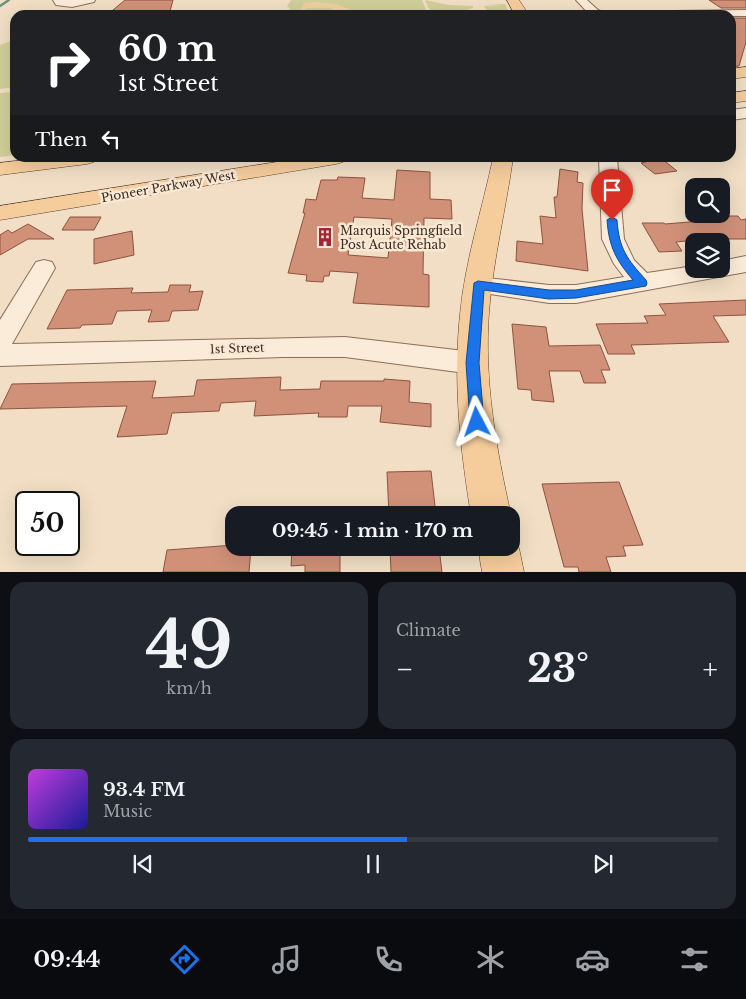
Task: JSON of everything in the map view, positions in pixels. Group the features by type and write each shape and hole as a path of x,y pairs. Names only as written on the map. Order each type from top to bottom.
{"main road":[{"path":"0,169 56,162"},
{"name":"Pioneer Parkway West","path":"0,213 312,162"},
{"path":"487,162 491,170 496,195"},
{"path":"491,506 477,422 473,363 478,285 502,162"},
{"path":"500,556 503,572"}],"street":[{"path":"58,0 60,3 66,4 90,0"},
{"path":"581,0 592,10"},
{"path":"608,162 613,239 625,264 642,283"},
{"path":"730,267 746,264"},
{"path":"0,342 44,268"},
{"path":"478,285 549,294 576,294 685,275"},
{"name":"1st Street","path":"0,355 282,346 344,347 473,363"}],"shaded area":[{"path":"291,0 422,0 426,10 289,10 290,8 287,7"},
{"path":"425,0 449,5 473,6 473,8 467,10 429,9"},
{"path":"485,4 505,4 508,10 486,10 484,6 504,5"},
{"path":"10,41 10,88 0,89 0,45"},
{"path":"10,92 10,156 0,157 0,93"}],"sand":[{"path":"304,3 336,4 349,10 307,8 300,10"}],"building":[{"path":"125,0 173,0 170,10 113,10"},
{"path":"709,0 746,0 746,8 721,8"},
{"path":"736,18 746,18 746,42 739,66 736,66"},
{"path":"666,162 677,171 655,174 641,163"},
{"path":"560,169 578,172 577,182 583,183 582,209 588,271 516,261 517,241 543,244 540,216 556,218 554,197 557,197"},
{"name":"Marquis Springfield Post Acute Rehab","path":"397,170 430,172 430,199 451,200 452,219 424,218 423,274 429,275 429,307 353,303 358,273 330,271 329,276 324,276 323,282 306,281 307,275 288,273 305,213 303,213 306,199 316,200 321,180 337,180 338,177 365,178 362,198 394,200","holes":["354,217 392,219 388,258 348,255"]},
{"path":"730,216 738,216 741,220 746,219 746,239 730,239 730,233 685,233 685,241 676,242 682,251 659,252 642,223 730,223"},
{"path":"70,217 101,217 94,230 62,230"},
{"path":"28,224 54,239 28,239 0,255 0,235 8,230 12,233"},
{"path":"132,231 134,255 94,264 94,239"},
{"path":"170,285 191,285 189,292 203,291 198,310 172,311 169,321 148,322 152,310 117,311 112,324 82,325 80,328 47,329 67,290 133,288 131,293 168,292"},
{"path":"746,300 746,315 713,316 729,342 631,345 635,354 608,354 596,324 648,323 644,316 666,315 659,304"},
{"path":"512,324 546,327 549,346 600,345 610,370 601,370 606,383 584,383 580,371 549,371 554,402 532,400 531,390 518,389"},
{"path":"281,377 280,390 320,389 321,381 384,381 384,379 410,381 409,402 431,404 431,427 380,422 382,406 348,406 347,417 318,417 319,413 254,416 256,401 221,403 219,411 172,413 167,434 117,437 127,406 0,409 12,384 156,381 152,398 194,396 197,380"},
{"path":"431,471 435,506 389,506 387,472"},
{"path":"619,482 643,545 623,546 626,556 606,557 611,572 579,572 578,567 564,567 542,484"},
{"path":"225,546 225,556 250,556 249,572 163,572 167,550"},
{"path":"292,556 340,556 340,572 305,572 305,565 291,566"},
{"path":"390,556 440,556 442,572 391,572"}],"waterway":[{"path":"0,6 9,0"}],"place":[{"name":"Marquis Springfield Post Acute Rehab","path":"325,237"}],"route":[{"path":"477,422 473,363 478,285 549,294 576,294 642,283 625,264 613,239 612,220"}]}
